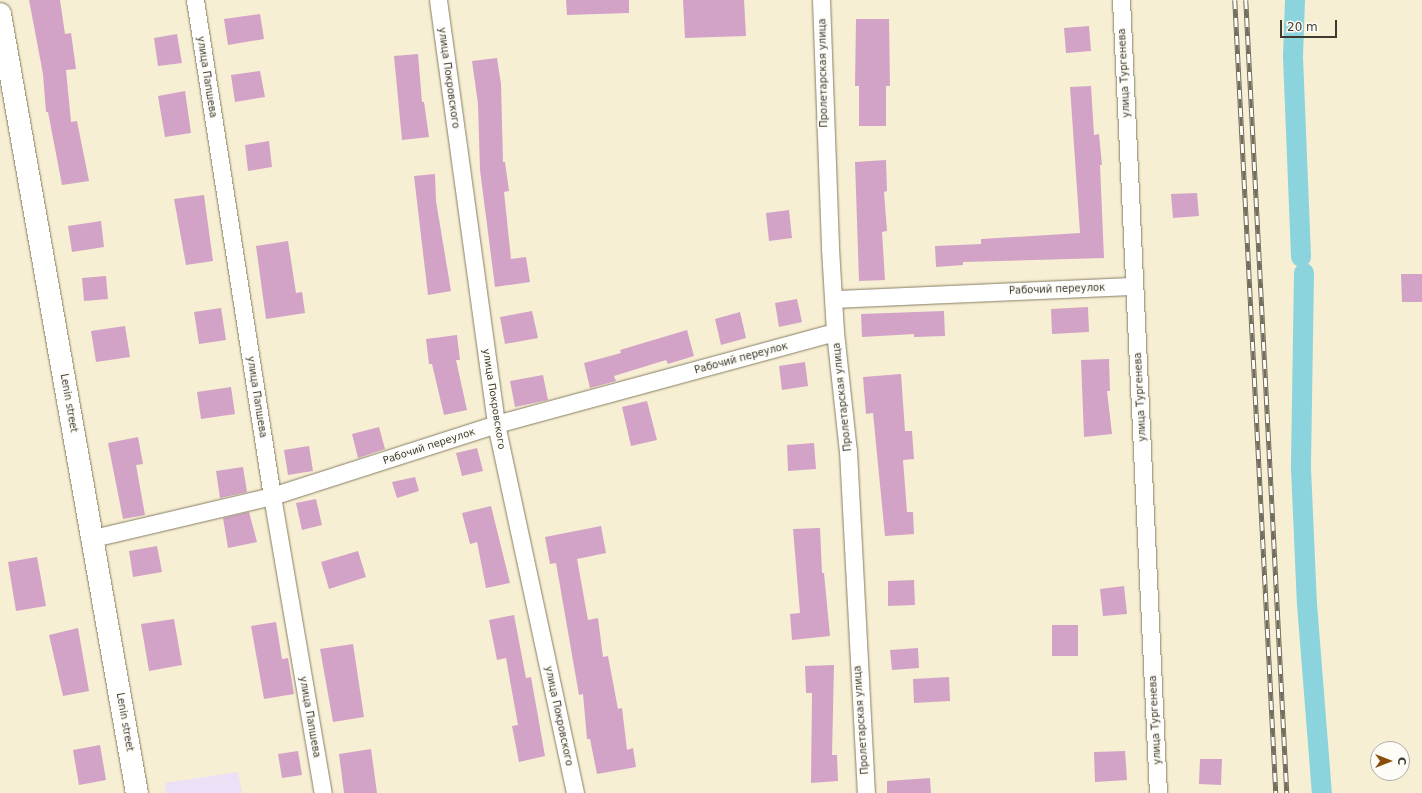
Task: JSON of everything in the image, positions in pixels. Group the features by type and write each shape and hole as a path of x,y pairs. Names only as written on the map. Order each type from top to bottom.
{"main road":[{"name":"Lenin street","path":"0,14 137,793"}],"street":[{"name":"улица Папшева","path":"195,0 272,496 322,793"},
{"name":"улица Покровского","path":"438,0 496,424 575,793"},
{"name":"Пролетарская улица","path":"821,0 824,124 835,299 835,332 848,451 866,793"},
{"name":"улица Тургенева","path":"1121,0 1158,793"},
{"name":"Рабочий переулок","path":"835,299 1134,286"},
{"name":"Рабочий переулок","path":"93,538 272,496 496,424 835,332"}],"shaded area":[{"path":"238,772 242,793 166,793 165,783"}],"building":[{"path":"29,0 60,0 65,34 71,33 76,69 66,70 71,122 77,121 89,181 62,185 48,112 46,112 43,74"},
{"path":"566,0 629,0 629,13 567,15"},
{"path":"683,0 744,0 746,36 685,38"},
{"path":"260,14 264,39 228,45 224,19"},
{"path":"856,19 889,19 890,86 886,86 886,126 859,126 859,86 855,86"},
{"path":"1089,26 1091,51 1066,53 1064,28"},
{"path":"177,34 182,63 158,66 154,38"},
{"path":"418,54 422,102 424,102 429,137 402,140 394,56"},
{"path":"497,58 501,84 503,162 505,162 509,191 504,192 511,259 526,257 530,282 495,287 480,170 478,104 472,61"},
{"path":"260,71 265,97 235,102 231,75"},
{"path":"1091,86 1094,135 1099,134 1102,165 1100,165 1104,258 963,262 963,265 936,267 935,246 981,244 981,239 1080,233 1070,87"},
{"path":"185,91 191,133 165,137 158,96"},
{"path":"269,141 272,167 248,171 245,145"},
{"path":"886,160 887,191 884,192 887,231 882,232 885,280 859,281 855,162"},
{"path":"435,174 436,201 451,291 428,295 414,176"},
{"path":"1197,193 1199,216 1173,218 1171,194"},
{"path":"204,195 213,261 186,265 174,199"},
{"path":"789,210 792,238 769,241 766,213"},
{"path":"101,221 104,247 72,252 68,226"},
{"path":"288,241 296,293 302,292 305,313 266,319 256,246"},
{"path":"1401,274 1422,274 1422,302 1402,302"},
{"path":"106,276 108,299 84,301 82,278"},
{"path":"797,299 802,322 779,327 775,303"},
{"path":"1088,307 1089,332 1052,334 1051,309"},
{"path":"221,308 226,340 199,344 194,312"},
{"path":"532,311 538,338 505,344 500,317"},
{"path":"944,311 945,336 914,337 914,334 862,337 861,314"},
{"path":"740,312 746,338 721,345 715,319"},
{"path":"125,326 130,357 96,362 91,331"},
{"path":"687,330 694,356 668,364 666,360 614,376 616,381 590,388 584,363 621,353 620,350"},
{"path":"457,335 460,360 456,360 467,410 444,415 432,364 429,364 426,339"},
{"path":"1109,359 1110,391 1107,391 1112,434 1084,437 1081,360"},
{"path":"805,362 808,386 782,390 779,366"},
{"path":"901,374 905,431 912,431 914,459 903,460 907,512 913,512 914,534 885,536 873,413 866,414 863,377"},
{"path":"543,375 548,400 515,407 510,381"},
{"path":"231,387 235,414 201,419 197,392"},
{"path":"647,401 657,440 631,446 622,407"},
{"path":"379,427 385,449 358,458 352,434"},
{"path":"138,437 143,464 136,465 145,515 123,519 108,443"},
{"path":"814,443 816,469 788,471 787,445"},
{"path":"309,446 313,471 288,475 284,450"},
{"path":"477,448 483,471 462,476 456,453"},
{"path":"243,467 247,492 220,498 216,471"},
{"path":"415,477 419,491 397,498 392,482"},
{"path":"316,499 322,525 302,530 296,503"},
{"path":"491,506 510,583 486,588 477,542 470,544 462,513"},
{"path":"249,512 257,542 228,548 223,518"},
{"path":"601,526 606,553 577,559 588,620 598,618 603,657 608,656 618,709 622,708 627,750 633,748 636,767 597,774 590,739 587,739 583,694 579,695 556,563 550,564 545,537"},
{"path":"820,528 822,573 824,573 830,636 792,640 790,614 800,613 793,529"},
{"path":"157,546 162,572 133,577 129,551"},
{"path":"358,551 366,577 329,589 321,562"},
{"path":"37,557 46,606 16,611 8,562"},
{"path":"914,580 915,605 888,606 888,581"},
{"path":"1124,586 1127,614 1103,616 1100,589"},
{"path":"514,615 526,678 531,677 545,756 519,762 512,726 518,725 506,658 497,660 489,620"},
{"path":"174,619 182,665 149,671 141,624"},
{"path":"276,622 282,659 288,658 294,694 264,699 251,626"},
{"path":"1052,625 1078,625 1078,656 1052,656"},
{"path":"78,628 89,691 63,696 49,635"},
{"path":"353,644 364,717 333,722 320,649"},
{"path":"918,648 919,668 892,670 890,650"},
{"path":"834,665 832,755 837,755 838,781 811,783 812,693 806,693 805,666"},
{"path":"949,677 950,701 914,703 913,679"},
{"path":"100,745 106,780 79,785 73,750"},
{"path":"371,749 377,793 344,793 339,754"},
{"path":"298,751 302,775 282,778 278,754"},
{"path":"1125,751 1127,780 1095,782 1094,752"},
{"path":"1200,759 1222,759 1221,785 1199,784"},
{"path":"930,778 931,793 887,793 887,781"}],"waterway":[{"path":"1295,0 1293,57 1301,257"},
{"path":"1304,273 1301,468 1307,604 1322,793"}],"railway":[{"path":"1235,0 1276,793"},
{"path":"1246,0 1287,793"}]}
